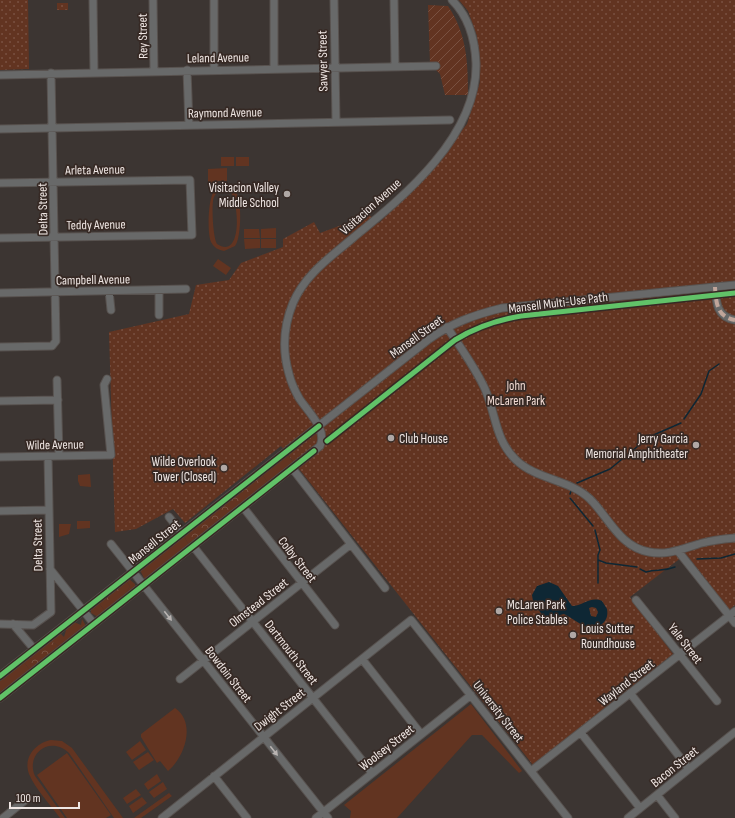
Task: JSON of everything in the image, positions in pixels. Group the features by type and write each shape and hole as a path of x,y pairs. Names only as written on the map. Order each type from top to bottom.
{"street":[{"path":"93,0 94,72"},
{"name":"Rey Street","path":"153,0 154,71"},
{"path":"214,0 214,69"},
{"path":"274,0 274,68"},
{"name":"Sawyer Street","path":"334,0 336,122"},
{"path":"394,0 395,66"},
{"name":"Visitacion Avenue","path":"319,426 298,396 289,374 284,342 288,317 297,294 308,279 410,187 444,149 464,119 475,84 476,53 467,22 452,0"},
{"name":"Leland Avenue","path":"0,75 214,69 436,66"},
{"path":"187,70 189,125"},
{"name":"Delta Street","path":"0,347 52,346 55,344 56,292 51,73"},
{"name":"Raymond Avenue","path":"0,129 450,120"},
{"name":"Arleta Avenue","path":"0,183 190,180 192,234"},
{"name":"Teddy Avenue","path":"0,238 192,234"},
{"name":"Mansell Street","path":"0,676 428,340 447,327 473,316 502,308 735,285"},
{"path":"715,287 717,306 720,313 725,318 735,320"},
{"name":"Campbell Avenue","path":"0,292 186,289"},
{"path":"159,290 160,315"},
{"path":"109,291 111,310"},
{"path":"447,327 482,384 491,406 498,435 506,449 517,461 537,474 572,487 586,495 618,534 635,548 654,553 678,551 701,543 735,538"},
{"name":"Wilde Avenue","path":"0,457 111,455 104,385 107,379"},
{"path":"57,380 59,456"},
{"path":"0,401 58,400"},
{"path":"0,698 320,446 322,439 319,426"},
{"name":"Delta Street","path":"13,624 33,625 51,612 48,456"},
{"path":"292,468 385,588"},
{"name":"Colby Street","path":"243,507 335,625"},
{"path":"0,511 48,510"},
{"path":"170,517 182,533"},
{"name":"Bowdoin Street","path":"111,544 325,815"},
{"name":"Olmstead Street","path":"180,679 351,544"},
{"name":"Dartmouth Street","path":"193,546 372,773"},
{"path":"678,551 735,623"},
{"path":"50,569 94,624"},
{"name":"Yale Street","path":"636,600 717,701"},
{"name":"Wayland Street","path":"531,771 735,610"},
{"name":"Dwight Street","path":"162,818 263,736 411,620"},
{"name":"University Street","path":"411,620 568,818"},
{"path":"0,624 13,624 34,649"},
{"path":"362,659 421,734"},
{"path":"630,694 689,769"},
{"name":"Woolsey Street","path":"316,818 325,815 372,773 471,695"},
{"name":"Bacon Street","path":"628,818 735,732"},
{"path":"581,733 640,808"},
{"path":"214,776 247,818"},
{"path":"657,795 675,818"},
{"path":"3,816 28,798"}],"green space":[{"path":"0,0 28,0 29,69 0,70"},
{"name":"John McLaren Park","path":"459,0 735,0 735,605 729,610 686,554 630,597 673,654 533,765 281,446 185,523 173,509 136,529 115,532 109,332 189,314 196,285 229,280 241,263 283,247 283,239 314,222 320,233 369,215 379,223 427,175 467,124 480,82 477,36 468,11"},
{"path":"57,3 68,3 68,10 57,10"},
{"path":"428,5 448,6 459,27 463,38 467,60 468,95 445,95 440,74 430,64"},
{"path":"221,157 234,157 234,166 221,166"},
{"path":"236,157 249,157 249,166 236,166"},
{"path":"227,168 227,181 218,181 218,186 208,187 208,169"},
{"path":"224,187 230,188 236,192 240,205 239,236 237,242 235,246 224,251 214,246 210,238 209,208 214,191","holes":["218,192 230,192 235,206 237,227 235,237 231,244 225,247 217,244 214,235 213,201"]},
{"path":"276,228 276,238 261,238 261,229"},
{"path":"244,229 259,229 260,238 244,238"},
{"path":"244,239 260,239 260,248 245,249"},
{"path":"261,239 276,239 276,248 261,248"},
{"path":"218,259 231,268 226,275 213,266"},
{"path":"287,454 294,463 268,483 262,474"},
{"path":"90,474 91,487 80,486 78,475"},
{"path":"262,474 268,483 189,545 184,536"},
{"path":"77,521 90,521 90,528 77,529"},
{"path":"59,524 71,524 69,534 59,537"},
{"path":"184,536 189,545 147,578 144,578 140,570"},
{"path":"129,579 135,584 135,587 124,596 130,586 126,581"},
{"path":"126,581 130,586 124,596 105,611 99,603"},
{"path":"99,603 105,611 98,617 91,613 91,609"},
{"path":"82,619 86,626 60,647 51,641 60,633 64,637 67,627 74,622 81,625"},
{"path":"51,641 60,647 30,670 24,662"},
{"path":"24,662 30,670 0,694 0,681"},
{"path":"471,704 522,771 519,773 482,735 472,735 397,818 350,818 351,811 344,805"},
{"path":"175,708 182,714 185,722 187,731 186,740 179,758 168,771 160,761 157,763 141,737 141,734"},
{"path":"51,740 62,741 72,748 123,818 114,818 69,753 62,748 48,746 37,754 34,760 33,768 35,776 65,818 60,818 35,786 29,774 28,768 29,757 35,748 40,744"},
{"path":"140,741 146,750 132,760 126,752"},
{"path":"148,752 154,760 139,770 133,762"},
{"path":"67,753 111,815 106,818 67,818 37,775"},
{"path":"157,774 161,781 148,790 144,784"},
{"path":"163,782 167,789 154,798 149,792"},
{"path":"136,789 141,795 127,804 123,798"},
{"path":"169,793 172,796 141,818 134,818"},
{"path":"142,797 147,803 133,813 129,806"}],"water":[{"path":"549,582 558,586 572,606 580,605 590,600 602,601 607,609 606,619 602,624 593,628 583,625 564,614 560,615 555,622 545,619 538,609 540,605 537,601 533,601 532,595 537,586","holes":["550,600 555,603 554,609 547,608","589,608 596,608 598,612 596,617 591,616"]}],"waterway":[{"path":"684,419 701,394 709,371 719,364"},
{"path":"577,483 610,469 649,437 681,423"},
{"path":"570,498 593,526"},
{"path":"595,530 600,550 598,555 598,583"},
{"path":"697,559 721,558 735,554"},
{"path":"598,560 606,563 637,567"},
{"path":"640,569 646,572 675,567"}],"marked path":[{"path":"715,287 717,304 721,312 724,316 735,320"}],"cycle path":[{"name":"Mansell Multi-Use Path","path":"327,441 455,340 471,331 487,325 521,316 735,293"},
{"path":"0,676 319,426"},
{"path":"0,698 314,451"}],"place":[{"name":"Visitacion Valley Middle School","path":"287,194"},
{"name":"Club House","path":"391,438"},
{"name":"Jerry Garcia Memorial Amphitheater","path":"696,445"},
{"name":"Wilde Overlook Tower (Closed)","path":"224,468"},
{"name":"McLaren Park Police Stables","path":"499,611"},
{"name":"Louis Sutter Roundhouse","path":"573,635"}]}
